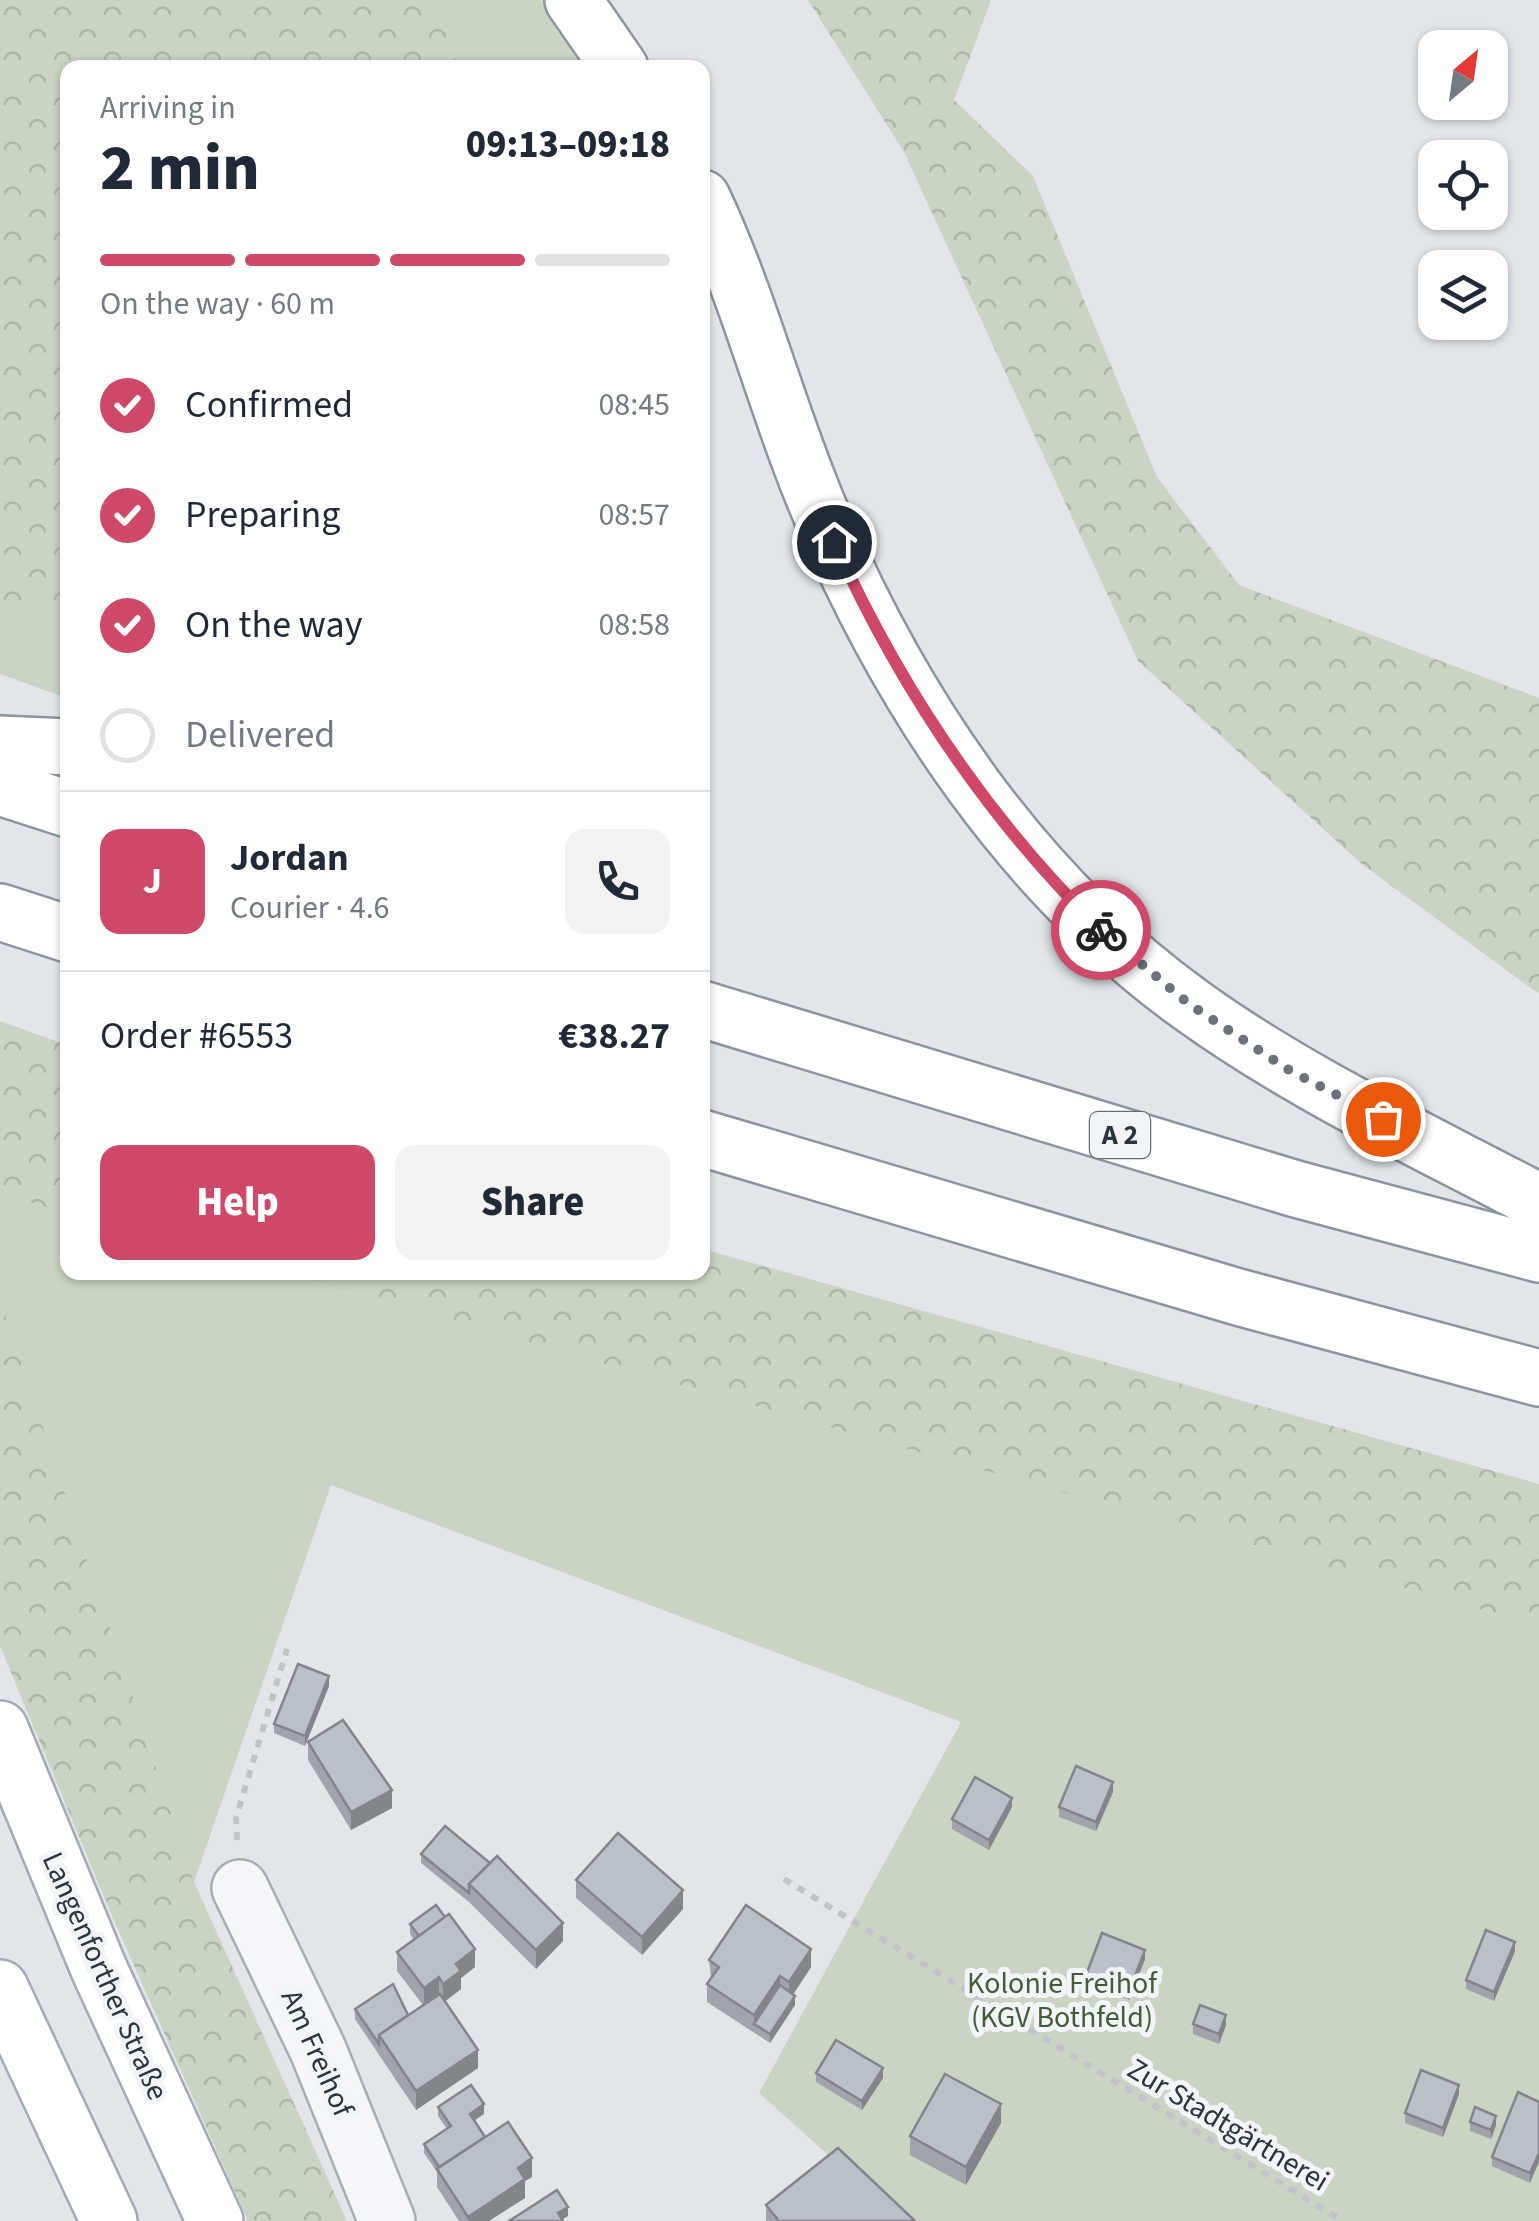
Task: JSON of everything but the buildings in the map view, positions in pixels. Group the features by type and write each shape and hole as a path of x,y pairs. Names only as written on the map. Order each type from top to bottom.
{"main road":[{"path":"574,0 615,60"},
{"path":"710,217 764,347 820,512 874,630 947,750 1016,842 1099,929 1189,1004 1289,1070 1539,1202"},
{"path":"0,744 60,747"},
{"path":"0,787 60,806"},
{"path":"0,912 60,931"},
{"name":"A 2","path":"710,1011 1296,1189 1539,1254"},
{"path":"710,1140 1238,1297 1539,1378"},
{"name":"Langenforther Straße","path":"0,1730 99,1969 215,2221"},
{"path":"0,1988 109,2221"}],"street":[{"name":"Am Freihof","path":"240,1888 318,2050 386,2221"}],"path":[{"path":"240,1888 236,1818 287,1649"},
{"name":"Zur Stadtgärtnerei","path":"784,1879 1342,2221"}],"green space":[{"path":"0,0 542,0 584,60 60,60 60,695 0,674"},
{"path":"0,0 434,0 455,60 60,60 60,622 50,608 4,614 0,620"},
{"path":"808,0 991,0 954,100 1033,176 1157,477 1239,585 1539,698 1539,994 1363,865 1138,661 904,152"},
{"path":"0,1021 60,1042 60,1211 0,1194"},
{"name":"Kolonie Freihof (KGV Bothfeld)","path":"0,1194 60,1211 60,1280 305,1280 1539,1626 1539,2221 902,2221 759,2093 961,1722 331,1485 194,1882 0,1297"},
{"path":"710,1251 1539,1484 1539,1626 305,1280 710,1280"},
{"path":"0,1297 194,1882 347,2221 248,2221 111,1914 0,1646"}],"way so far":[{"path":"1101,930 1189,1004 1289,1070 1383,1119"}],"route":[{"path":"834,542 874,630 947,750 1016,842 1101,930"}]}
